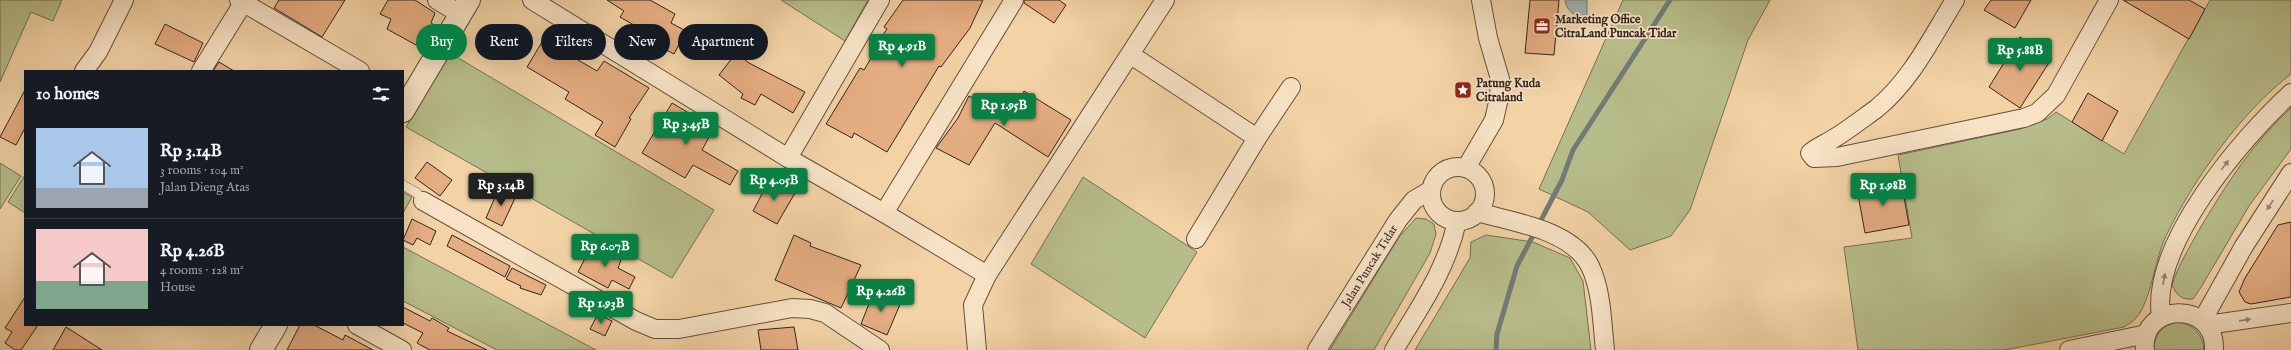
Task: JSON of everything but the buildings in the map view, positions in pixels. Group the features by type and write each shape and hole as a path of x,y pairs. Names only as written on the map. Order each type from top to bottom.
{"street":[{"path":"85,70 98,52 124,0"},
{"path":"405,102 464,7 437,0"},
{"path":"532,0 788,158 884,213 987,275"},
{"path":"788,158 880,0"},
{"path":"884,213 1014,0"},
{"path":"977,350 973,304 987,275 1131,55 1165,0"},
{"path":"1466,168 1494,120 1499,98 1500,79 1488,38 1481,0"},
{"path":"1955,0 1913,67 1896,88 1877,108 1832,140 1817,147 1810,153 1814,158 1836,157 2024,118 2036,113 2056,95 2109,0"},
{"path":"202,70 242,1 358,70"},
{"path":"1131,55 1257,138"},
{"path":"1196,239 1257,138 1291,87"},
{"path":"2161,317 2159,304 2166,272 2181,233 2210,185 2241,144 2291,93"},
{"path":"1458,167 1466,168 1478,177 1484,191 1482,206 1472,217 1457,221 1449,220 1436,211 1431,197 1431,190 1438,176 1444,171 1458,167"},
{"path":"2204,323 2244,246 2291,172"},
{"name":"Jalan Puncak Tidar","path":"1318,350 1398,220 1414,200 1431,190"},
{"path":"423,201 636,321 655,329 679,329 792,308 810,309 825,313 880,350"},
{"path":"1477,212 1526,225 1551,234 1570,242 1582,253 1590,267 1598,292 1605,350"},
{"path":"1394,350 1440,273 1451,245 1457,221"},
{"path":"2069,350 2146,342 2153,325 2161,317 2171,313 2182,312 2193,315 2204,323 2212,334 2214,350"},
{"path":"2204,323 2291,313"},
{"path":"261,350 275,326"},
{"path":"359,326 402,350"}],"lane":[{"path":"404,186 417,193 423,201"}],"green space":[{"path":"0,0 62,0 53,21 31,12 0,82"},
{"path":"781,0 868,0 845,41"},
{"path":"1623,0 1770,0 1748,40 1690,210 1671,236 1630,250 1588,212 1539,189"},
{"path":"2210,0 2291,0 2291,74 2255,107 2220,148 2204,170 2177,214 2166,236 2145,302 2141,311 2132,322 2124,327 2005,350 1858,350 1844,247 1912,238 1898,155 2020,129 2047,119 2056,112 2124,154"},
{"path":"446,60 462,60 714,210 672,278 406,127"},
{"path":"2291,108 2291,149 2249,206 2193,299 2183,298 2176,292 2172,285 2174,278 2199,230 2240,165 2264,135"},
{"path":"0,163 21,176 0,209"},
{"path":"24,177 24,212 8,202"},
{"path":"1083,177 1197,252 1145,338 1031,264"},
{"path":"404,193 412,197 404,211"},
{"path":"1416,218 1426,219 1434,224 1436,234 1430,253 1374,350 1330,350 1399,237"},
{"path":"1486,235 1533,242 1570,258 1583,281 1591,350 1415,350 1470,258 1471,242"},
{"path":"404,248 596,350 497,350 404,302"},
{"path":"2178,322 2189,325 2197,331 2202,339 2204,350 2153,350 2160,331 2172,323"}],"water":[{"path":"1565,0 1587,0 1587,14 1585,18 1578,16 1569,10"}],"waterway":[{"path":"1496,350 1497,334 1517,266 1562,180 1573,150 1670,0"}],"place":[{"name":"Marketing Office CitraLand Puncak Tidar","path":"1542,26"},
{"name":"Patung Kuda Citraland","path":"1463,90"}]}
